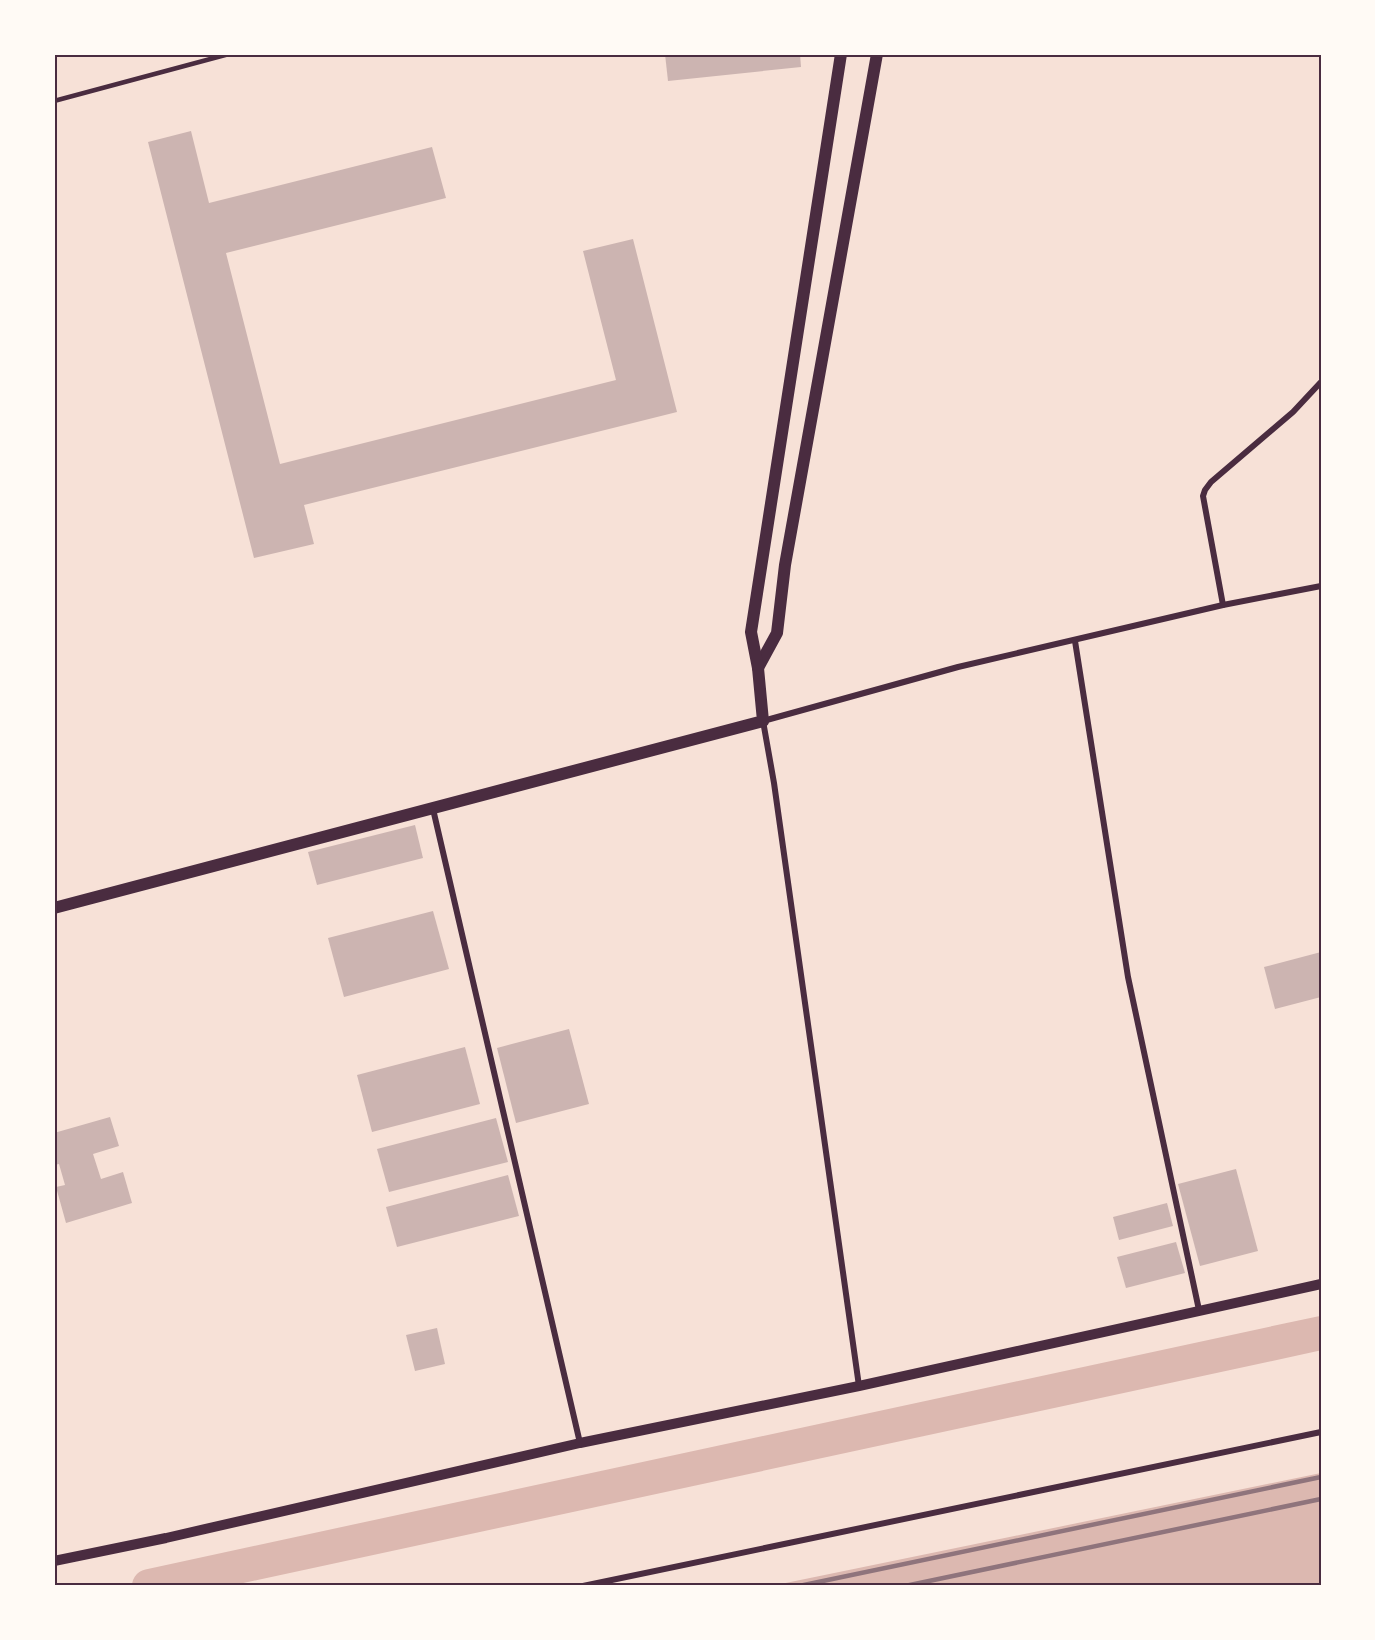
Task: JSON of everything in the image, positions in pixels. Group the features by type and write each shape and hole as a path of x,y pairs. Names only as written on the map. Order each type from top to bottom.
{"main road":[{"path":"54,908 433,810 763,721 758,668 751,632 841,54"},
{"path":"758,668 777,633 784,565 877,54"}],"street":[{"path":"1223,605 1203,496 1205,490 1211,482 1293,412 1321,382"},
{"path":"860,1386 774,783 763,721 958,667 1223,605 1321,586"},
{"path":"1075,641 1128,977 1199,1310"},
{"path":"433,810 580,1443"},
{"path":"54,1561 166,1538 580,1443 860,1386 1321,1284"},
{"path":"583,1586 1321,1432"}],"lane":[{"path":"54,101 230,54"}],"shaded area":[{"path":"1321,1473 1321,1586 771,1586"}],"building":[{"path":"665,54 800,54 801,67 668,81"},
{"path":"191,131 209,203 432,147 446,198 226,253 280,464 616,380 583,251 633,239 677,412 304,505 314,544 254,558 148,142"},
{"path":"415,825 423,858 317,885 308,852"},
{"path":"433,911 449,969 344,997 328,938"},
{"path":"1321,952 1321,997 1275,1009 1264,967"},
{"path":"569,1029 589,1104 516,1123 497,1048"},
{"path":"465,1047 480,1104 372,1132 357,1075"},
{"path":"110,1117 119,1146 93,1154 101,1179 123,1172 132,1203 66,1223 56,1187 65,1185 59,1164 54,1165 54,1133"},
{"path":"496,1118 508,1162 389,1192 377,1149"},
{"path":"1236,1169 1258,1251 1200,1266 1178,1184"},
{"path":"508,1175 519,1216 397,1247 386,1207"},
{"path":"1167,1203 1173,1226 1119,1240 1113,1217"},
{"path":"1176,1242 1185,1273 1126,1288 1117,1257"},
{"path":"437,1328 445,1364 415,1371 406,1335"}],"waterway":[{"path":"149,1586 1321,1333"}],"railway":[{"path":"799,1586 1321,1477"},
{"path":"905,1586 1321,1499"}]}
